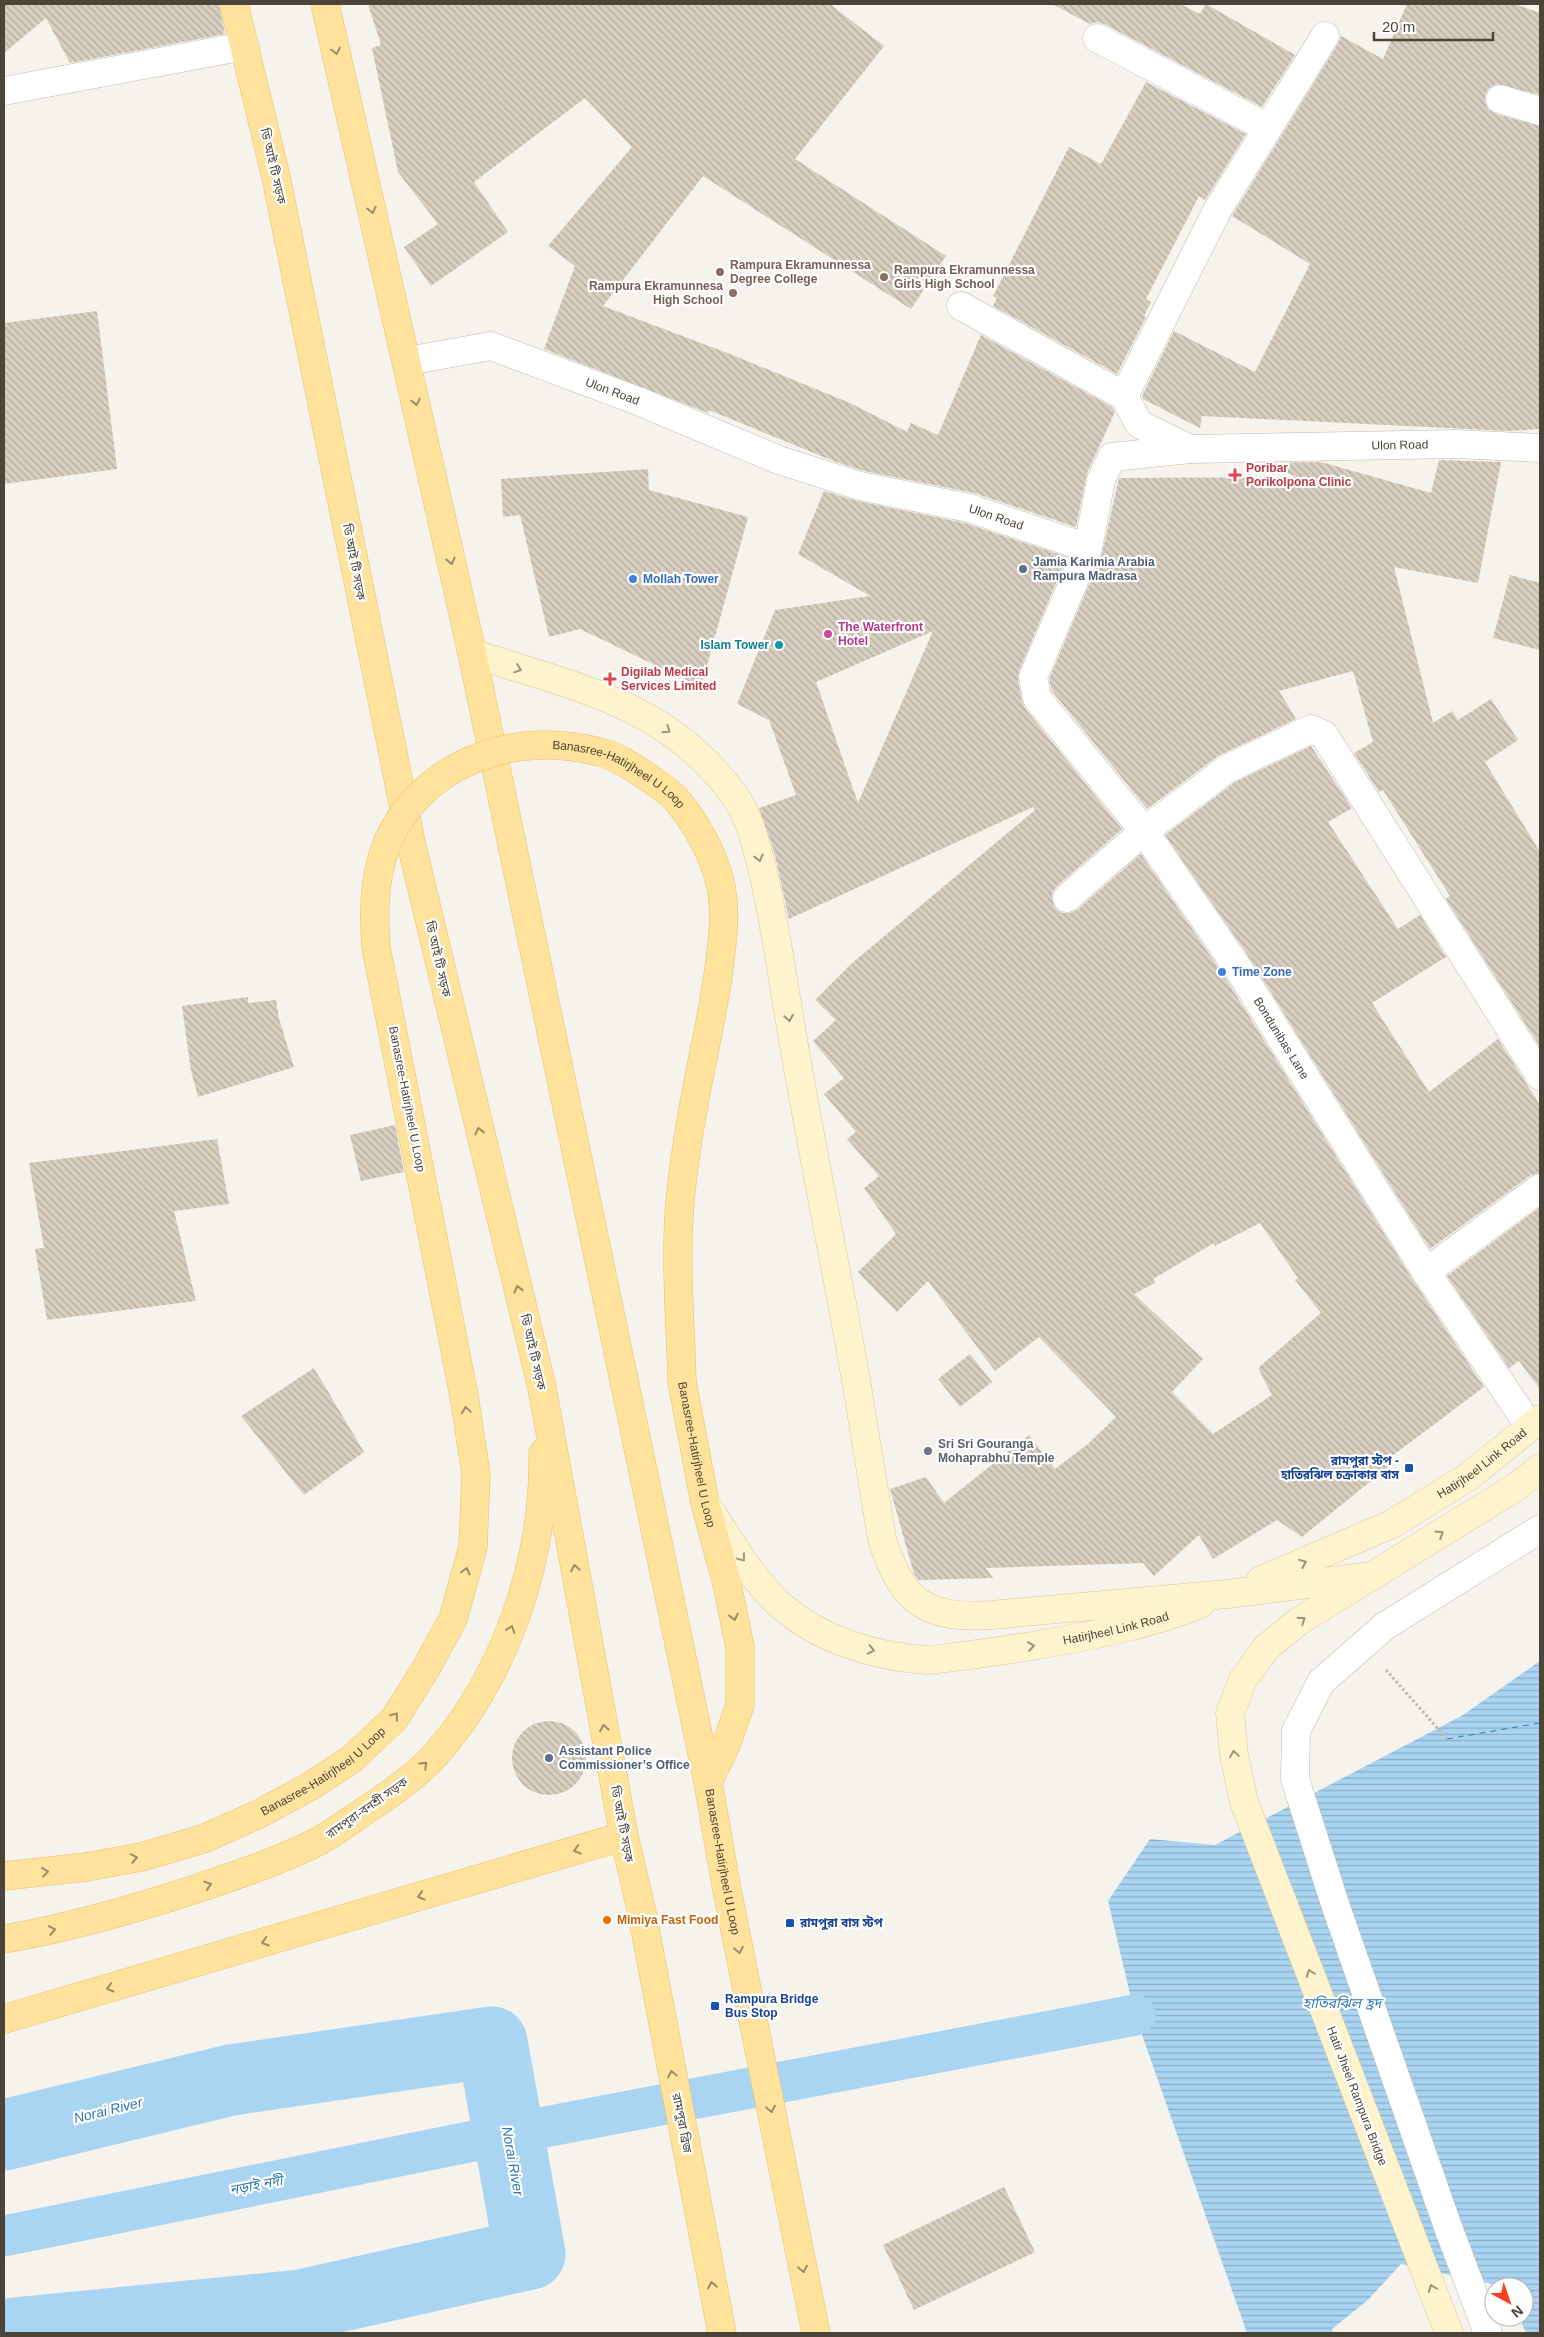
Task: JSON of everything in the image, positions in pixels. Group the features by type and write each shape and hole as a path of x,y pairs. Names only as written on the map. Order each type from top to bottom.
{"main road":[{"name":"ডি আই টি সড়ক","path":"234,4 276,177 412,847 542,1388 624,1836 642,1913"},
{"path":"325,4 472,653 708,1782"},
{"path":"472,653 539,676 584,687 637,710 668,730 702,759 735,796 748,821 771,903 790,1023 856,1379 882,1539 890,1563 903,1585 918,1603 940,1613 967,1617 1228,1594 1372,1576"},
{"name":"Banasree-Hatirjheel U Loop","path":"4,1876 86,1867 141,1857 203,1839 259,1814 301,1792 352,1759 394,1718 425,1670 453,1619 473,1547 476,1474 464,1396 376,947 373,913 378,880 384,855 394,829 430,785 451,769 490,752 540,745 575,747 601,752 626,763 674,797 695,828 716,866 724,906 722,944 713,1009 686,1146 678,1244 682,1382 705,1503 727,1584 740,1647 740,1704 726,1745 708,1782 726,1885 814,2323"},
{"name":"রামপুরা-বনশ্রী সড়ক","path":"4,1940 73,1926 140,1908 259,1868 320,1840 383,1799 415,1774 438,1752 468,1710 501,1656 525,1591 538,1522 543,1467 542,1388"},
{"name":"Hatirjheel Link Road","path":"705,1503 760,1583 779,1603 831,1638 860,1648 929,1660 980,1654 1110,1633 1169,1617 1228,1594 1392,1524 1468,1477 1535,1423"},
{"name":"Hatir Jheel Rampura Bridge","path":"1450,2333 1244,1802 1234,1755 1230,1713 1243,1680 1266,1648 1292,1627 1516,1487 1540,1468"},
{"path":"4,2019 624,1836"},
{"name":"রামপুরা ব্রিজ","path":"642,1913 722,2333"}],"street":[{"path":"1088,548 1101,480 1112,457 1128,404 1218,209 1325,36"},
{"path":"1097,38 1268,128"},
{"path":"4,91 245,46"},
{"path":"1500,99 1540,111"},
{"path":"961,306 1128,404 1139,424 1190,450"},
{"name":"Ulon Road","path":"407,361 491,346 638,401 779,460 860,486 970,508 1088,548"},
{"name":"Ulon Road","path":"1112,457 1190,450 1455,444 1540,448"},
{"name":"Bondunibas Lane","path":"1088,548 1033,677 1037,698 1144,831 1236,965 1426,1272 1535,1423"},
{"path":"1066,898 1144,831 1227,769 1310,729 1324,735 1540,1076"},
{"path":"1426,1272 1540,1188"},
{"path":"1488,2333 1448,2227 1362,1982 1295,1779 1296,1731 1321,1682 1385,1626 1540,1528"}],"path":[{"path":"1364,1645 1447,1739"}],"water":[{"name":"হাতিরঝিল হ্রদ","path":"1540,1661 1540,2333 1526,2333 1523,2327 1534,2327 1534,2277 1484,2277 1484,2282 1401,2264 1368,2300 1332,2329 1333,2333 1247,2333 1135,2015 1108,1901 1150,1839 1215,1845 1463,1715"}],"building":[{"path":"4,4 219,4 225,34 70,63 46,18 4,53"},
{"path":"368,4 830,4 884,46 795,159 946,256 911,309 703,176 603,306 730,354 850,403 907,432 911,423 938,435 981,335 1112,407 1115,412 1087,473 1076,527 974,493 864,471 836,462 709,410 708,413 544,349 575,266 548,246 632,147 585,98 474,182 508,232 431,286 404,247 438,224 398,172 372,48 381,45"},
{"path":"1052,4 1180,4 1200,14 1206,4 1295,55 1262,107 1104,24 1097,22 1090,24"},
{"path":"1407,4 1515,4 1540,13 1540,95 1497,84 1489,88 1485,95 1485,102 1488,109 1496,114 1540,126 1540,429 1509,431 1202,416 1200,428 1143,399 1142,396 1174,331 1255,372 1310,264 1232,216 1338,44 1341,36 1383,59"},
{"path":"1146,82 1246,134 1205,200 1199,196 1146,299 1151,302 1144,316 1146,317 1117,374 993,306 997,298 993,296 1069,147 1101,164"},
{"path":"97,311 117,469 4,484 4,323"},
{"path":"1439,460 1501,462 1478,583 1394,567 1433,723 1452,711 1458,720 1491,699 1518,740 1485,762 1540,852 1540,1047 1446,899 1450,896 1383,790 1379,792 1354,753 1373,742 1353,671 1279,691 1296,719 1218,756 1147,809 1052,691 1049,679 1102,554 1119,478 1296,477 1273,465 1273,463 1321,462 1431,493"},
{"path":"648,469 649,490 748,517 701,687 580,629 549,637 520,515 503,517 501,479"},
{"path":"824,491 857,501 965,523 1067,557 1019,671 1018,680 1022,701 1025,708 1122,829 1056,887 1052,893 1055,908 1062,913 1070,913 1077,910 1141,854 1223,974 1413,1280 1484,1387 1384,1462 1388,1467 1302,1537 1277,1520 1213,1559 1199,1535 1154,1576 1143,1563 986,1568 993,1578 919,1580 914,1574 890,1489 926,1477 944,1503 1029,1435 1055,1469 1089,1443 1116,1417 1039,1337 995,1371 928,1281 897,1312 858,1272 896,1234 864,1188 879,1176 847,1139 856,1132 824,1094 844,1078 813,1041 836,1020 815,1000 851,964 1035,810 1033,807 789,919 774,851 759,808 796,795 769,720 737,704 775,610 870,596 798,554","holes":["933,631 858,803 816,682","1260,1223 1298,1278 1295,1280 1321,1313 1258,1368 1272,1395 1213,1434 1172,1392 1203,1359 1134,1294 1155,1283 1153,1279 1214,1243 1215,1246"]},
{"path":"1510,575 1540,583 1540,650 1493,638"},
{"path":"1311,746 1352,808 1328,822 1398,929 1420,915 1446,957 1372,1003 1429,1092 1498,1039 1540,1105 1540,1173 1531,1175 1430,1249 1249,957 1165,835 1235,782"},
{"path":"248,997 248,1003 276,1000 279,1019 294,1067 198,1097 191,1071 182,1006"},
{"path":"395,1125 404,1172 361,1181 350,1135"},
{"path":"217,1139 229,1204 174,1211 196,1301 47,1320 35,1249 44,1248 29,1163"},
{"path":"1540,1207 1540,1389 1519,1361 1509,1368 1447,1276"},
{"path":"970,1354 992,1382 960,1407 938,1379"},
{"path":"314,1368 364,1452 304,1495 241,1416"},
{"name":"Assistant Police Commissioner’s Office","path":"549,1721 563,1724 575,1732 583,1744 586,1758 583,1772 575,1784 563,1792 549,1795 535,1792 523,1784 515,1772 512,1758 515,1744 523,1732 535,1724"},
{"path":"1004,2187 1035,2252 914,2310 883,2245"}],"waterway":[{"name":"নড়াই নদী","path":"4,2236 508,2134 1135,2015"},
{"name":"Norai River","path":"4,2135 231,2080 492,2042 530,2254 301,2305 14,2333"}],"ferry route":[{"path":"1447,1739 1540,1723"}],"place":[{"name":"Rampura Ekramunnessa Degree College","path":"720,272"},
{"name":"Rampura Ekramunnessa Girls High School","path":"884,277"},
{"name":"Rampura Ekramunnesa High School","path":"733,293"},
{"name":"Poribar Porikolpona Clinic","path":"1235,475"},
{"name":"Jamia Karimia Arabia Rampura Madrasa","path":"1023,569"},
{"name":"Mollah Tower","path":"633,579"},
{"name":"The Waterfront Hotel","path":"828,634"},
{"name":"Islam Tower","path":"779,645"},
{"name":"Digilab Medical Services Limited","path":"610,679"},
{"name":"Time Zone","path":"1222,972"},
{"name":"Sri Sri Gouranga Mohaprabhu Temple","path":"928,1451"},
{"name":"রামপুরা স্টপ - হাতিরঝিল চক্রাকার বাস","path":"1409,1468"},
{"name":"Assistant Police Commissioner’s Office","path":"549,1758"},
{"name":"Mimiya Fast Food","path":"607,1920"},
{"name":"রামপুরা বাস স্টপ","path":"790,1923"},
{"name":"Rampura Bridge Bus Stop","path":"715,2006"}]}
